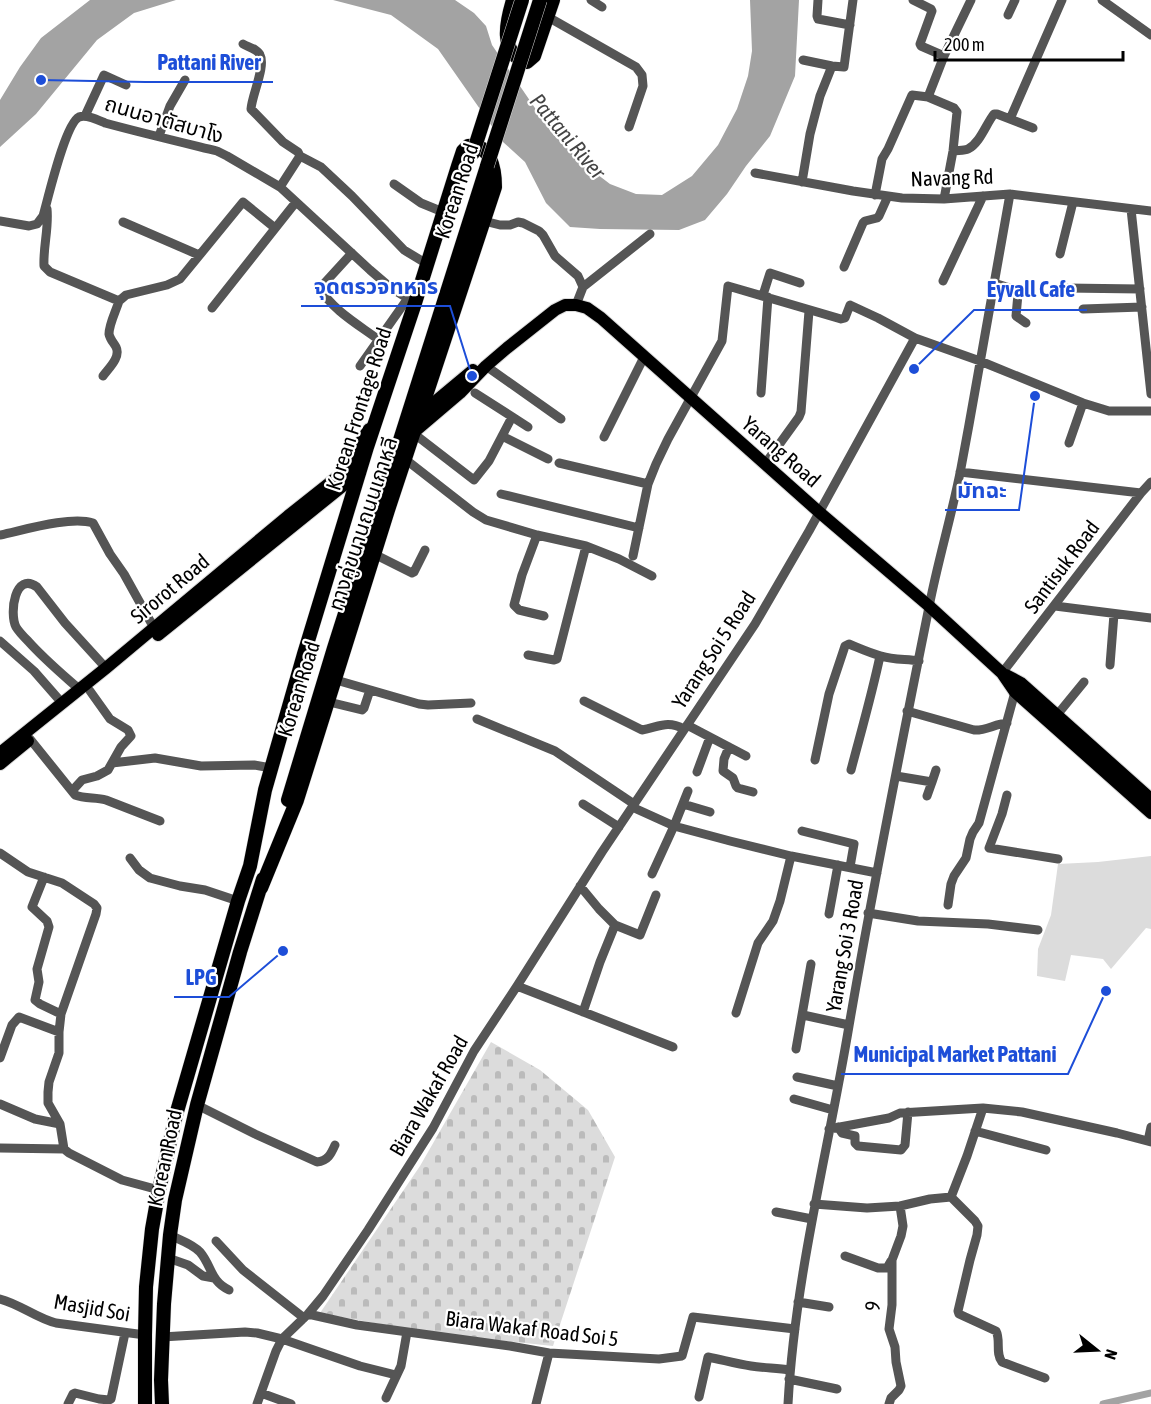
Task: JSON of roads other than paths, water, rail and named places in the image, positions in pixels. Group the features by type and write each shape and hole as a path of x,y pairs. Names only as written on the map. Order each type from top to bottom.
{"highway":[{"path":"513,0 506,33 513,53 526,62 534,56 553,0"},
{"name":"Korean Road","path":"473,153 522,0"},
{"name":"Korean Road","path":"162,1404 162,1337 170,1235 175,1200 197,1106 240,952 540,0"},
{"name":"Korean Frontage Road","path":"250,866 271,768 411,300 427,264 463,151 468,146 475,145 483,149 492,161 495,187 432,376"},
{"path":"432,376 440,333 453,294 487,166"},
{"name":"ทางคู่ขนานถนนเกาหลี","path":"261,888 297,800 432,376"},
{"name":"Korean Road","path":"145,1404 146,1287 159,1190 176,1115 250,866"},
{"path":"220,964 240,952"},
{"path":"189,1074 205,1079"}],"main road":[{"path":"415,434 486,366 525,333 555,310 565,305 576,305"},
{"name":"Yarang Road","path":"576,305 588,308 601,318 819,512 929,606 1002,673 1015,692 1121,779 1151,799"},
{"path":"419,416 502,346 525,333"},
{"path":"432,376 440,389 449,390"},
{"path":"337,478 377,416"},
{"name":"Sirorot Road","path":"0,753 62,703 85,690 106,668 365,455"},
{"name":"Sirorot Road","path":"0,764 85,690 360,472"},
{"path":"327,498 339,496 344,498 348,514"},
{"name":"Yarang Road","path":"1002,673 1021,683 1058,716 1121,779 1151,813"}],"street":[{"path":"591,0 602,7"},
{"path":"818,0 818,18 850,25"},
{"path":"803,60 844,68 853,0"},
{"path":"913,0 932,11 921,46 944,56"},
{"path":"928,97 944,56 971,0"},
{"path":"1008,15 1015,0"},
{"path":"1010,119 1062,0"},
{"path":"1102,0 1151,35"},
{"path":"548,17 636,67 642,75 643,86 629,127"},
{"path":"243,44 261,56 259,76 251,108 283,142 298,152 300,156 321,167 399,246 427,264"},
{"path":"802,182 810,134 820,96 832,66"},
{"path":"85,116 104,75 126,85"},
{"path":"159,136 170,106 185,80"},
{"path":"875,195 882,159 912,95 928,97 954,108 957,112 953,151 944,199"},
{"path":"953,151 969,148 985,131 994,114 1033,128"},
{"name":"ถนนอาตัสบาโง","path":"0,221 29,226 37,224 43,216 71,125 78,118 85,116 217,151 227,156 280,187 391,288 411,300"},
{"path":"280,187 300,156"},
{"name":"Navang Rd","path":"754,173 875,195 944,199 1010,194 1151,211"},
{"path":"394,184 421,203 443,212"},
{"name":"Yarang Soi 3 Road","path":"788,1404 798,1302 814,1204 833,1128 833,1110 868,913 907,711 960,472 1010,194"},
{"path":"844,267 864,221 879,216 888,196"},
{"path":"943,281 983,196"},
{"path":"103,376 116,358 117,349 109,332 119,301 126,295 177,281 243,202 276,228"},
{"path":"212,308 296,202"},
{"path":"1060,254 1073,202"},
{"path":"46,203 48,220 44,266 50,272 119,301"},
{"path":"1131,210 1151,394"},
{"path":"484,221 500,225 523,222 539,231 555,256 578,276 583,287"},
{"path":"123,222 199,255"},
{"path":"576,305 583,287 650,234"},
{"path":"352,253 320,288 342,313 379,340"},
{"path":"761,393 766,296 770,273 801,283"},
{"path":"994,283 1017,292 1016,316 1026,323"},
{"path":"633,556 648,484 656,464 722,341 729,286 843,319 850,305 915,338 980,361 1083,403 1109,411 1151,411"},
{"path":"1066,288 1140,289"},
{"path":"360,366 411,300"},
{"path":"1083,309 1142,307"},
{"path":"765,464 801,412 809,311"},
{"name":"Yarang Soi 5 Road","path":"633,806 755,624 915,338"},
{"path":"604,437 644,357"},
{"path":"486,366 561,419"},
{"path":"476,393 528,427"},
{"path":"1069,443 1083,403"},
{"path":"415,434 474,480 489,460 512,417"},
{"path":"502,436 548,459"},
{"path":"405,459 486,520 586,546 619,559 652,576"},
{"path":"559,463 648,484"},
{"path":"960,472 1141,493"},
{"name":"Santisuk Road","path":"1002,673 1151,482"},
{"path":"501,494 639,528"},
{"path":"0,535 49,524 93,523 154,628"},
{"path":"537,535 514,605 519,610 544,616"},
{"path":"528,655 557,659 586,546"},
{"path":"374,555 412,573 425,550"},
{"path":"72,791 82,780 104,774 130,734 110,719 85,690 39,653 16,628 13,614 14,601 15,594 22,585 27,582 37,587 65,623 106,668"},
{"path":"1055,606 1151,618"},
{"path":"1110,665 1114,614"},
{"path":"0,641 34,671 62,703"},
{"path":"814,760 829,694 845,646 849,644 897,660 919,661"},
{"path":"851,770 873,692 880,656"},
{"path":"336,680 428,705 471,704"},
{"path":"1058,716 1084,682"},
{"path":"329,702 362,710 370,690"},
{"path":"948,905 954,876 966,858 970,839 984,809 1015,692"},
{"path":"584,701 639,729 675,724 710,737 746,756"},
{"path":"907,711 979,731 1000,723 1007,723"},
{"path":"477,719 555,751 633,806 674,826 791,856 877,873"},
{"path":"697,772 710,737"},
{"path":"30,739 75,795 106,800 160,821"},
{"path":"729,747 724,759 723,771 734,778 738,788 753,792"},
{"path":"112,763 155,758 201,766 254,765 271,768"},
{"path":"927,796 936,770"},
{"path":"896,776 932,782"},
{"path":"652,874 688,790"},
{"path":"1007,795 989,848 1058,859"},
{"path":"583,804 619,826"},
{"path":"683,804 711,812"},
{"name":"Biara Wakaf Road","path":"257,1404 282,1339 306,1316 330,1287 408,1169 434,1128 474,1051 633,806"},
{"path":"984,809 1002,814"},
{"path":"802,831 854,844 850,867"},
{"path":"0,853 28,872 62,883 97,908 84,953 61,1014 59,1053 49,1082 48,1103 60,1124 64,1149"},
{"path":"736,1013 758,943 773,921 791,856"},
{"path":"130,858 139,870 150,878 205,890 238,901"},
{"path":"829,914 838,866"},
{"path":"44,877 32,907 47,921 49,927 37,969 39,982 35,1000 61,1014"},
{"path":"580,886 615,925 640,935 656,895"},
{"path":"868,913 918,921 988,924 1038,930"},
{"path":"583,1012 615,925"},
{"path":"796,1049 811,964"},
{"path":"517,986 673,1047"},
{"path":"803,1015 849,1025"},
{"path":"0,1058 12,1025 18,1017 59,1032"},
{"path":"797,1077 838,1086"},
{"path":"794,1099 833,1110"},
{"path":"0,1104 35,1119 60,1124"},
{"path":"197,1106 317,1162 330,1156 335,1145"},
{"path":"951,1197 983,1108"},
{"path":"833,1128 889,1118 900,1113 983,1108 1022,1112 1149,1142 1151,1127"},
{"path":"833,1128 855,1136 855,1143 858,1146 901,1150 905,1145 908,1112"},
{"path":"975,1131 1046,1150"},
{"path":"0,1148 64,1149 122,1180 159,1190"},
{"path":"814,1204 867,1208 900,1206 930,1198 951,1197 978,1226 959,1314 996,1331 999,1358 1002,1362 1045,1378"},
{"name":"9","path":"889,1404 901,1386 895,1347 889,1329 892,1305 892,1260 903,1226 900,1206"},
{"path":"776,1212 812,1219"},
{"path":"170,1235 197,1249 220,1286 229,1290"},
{"path":"216,1241 243,1270 306,1316"},
{"path":"845,1256 878,1268 886,1268 892,1260"},
{"path":"168,1258 188,1265 203,1276 214,1278"},
{"name":"Masjid Soi","path":"0,1299 14,1303 56,1323 145,1335"},
{"path":"798,1302 829,1307"},
{"name":"Biara Wakaf Road Soi 5","path":"306,1316 549,1353 659,1359 682,1356 693,1317 795,1329"},
{"path":"386,1398 403,1359 407,1332"},
{"path":"68,1404 75,1393 99,1399 111,1399 125,1333"},
{"path":"162,1337 257,1333 282,1339 360,1366 396,1374"},
{"path":"537,1404 549,1353"},
{"path":"699,1397 708,1357 753,1366 774,1367 790,1375 837,1389"},
{"path":"261,1393 291,1404"}],"waterway":[{"path":"1103,1404 1151,1393"}],"place":[{"name":"Pattani River","path":"41,80"},
{"name":"Eyvall Cafe","path":"914,369"},
{"name":"จุดตรวจทหาร","path":"472,376"},
{"name":"มัทฉะ","path":"1035,396"},
{"name":"LPG","path":"283,951"},
{"name":"Municipal Market Pattani","path":"1106,991"}]}
